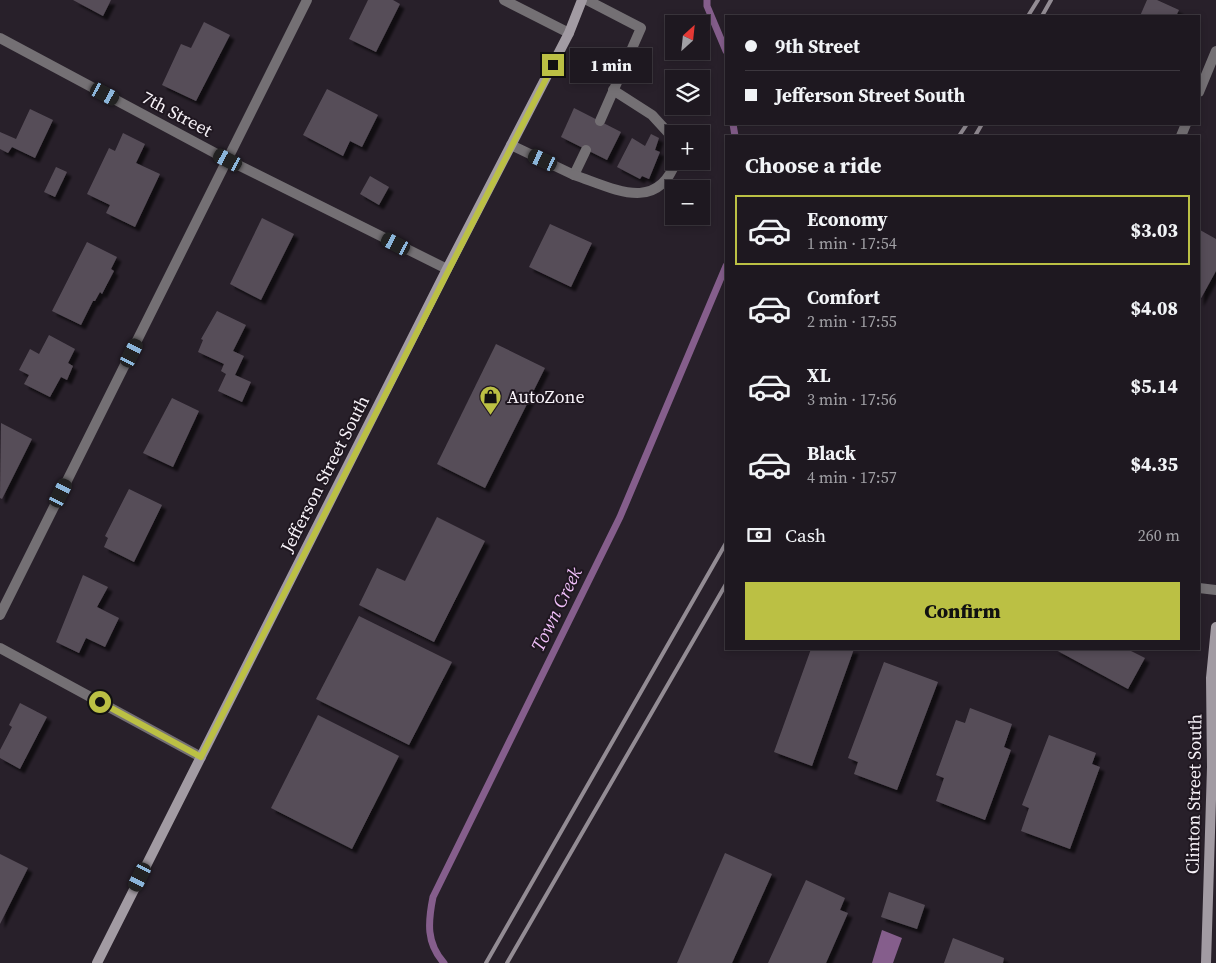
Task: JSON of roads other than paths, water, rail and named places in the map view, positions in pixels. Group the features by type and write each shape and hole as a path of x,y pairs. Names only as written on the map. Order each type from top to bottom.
{"main road":[{"name":"Jefferson Street South","path":"97,963 447,269 569,33 582,0"},
{"name":"Clinton Street South","path":"1206,963 1212,767 1212,678 1216,626"}],"street":[{"path":"0,615 307,0"},
{"path":"504,0 569,33"},
{"path":"587,0 641,28 600,121"},
{"name":"7th Street","path":"0,38 228,160 447,269"},
{"path":"1200,90 1216,50"},
{"path":"613,90 652,115 665,129"},
{"path":"511,145 574,175 636,194 652,192 663,184 671,170"},
{"path":"574,175 586,150"},
{"path":"1200,588 1216,590"},
{"path":"0,648 201,757"}],"waterway":[{"name":"Town Creek","path":"707,0 707,6 725,49"},
{"name":"Town Creek","path":"733,125 735,135"},
{"name":"Town Creek","path":"444,963 431,940 430,915 433,897 620,517 725,268"}],"railway":[{"path":"1029,15 1038,0"},
{"path":"1043,15 1051,0"},
{"path":"960,135 966,125"},
{"path":"976,135 981,125"},
{"path":"486,963 725,545"},
{"path":"507,963 725,586"}],"place":[{"name":"AutoZone","path":"491,416"}]}
